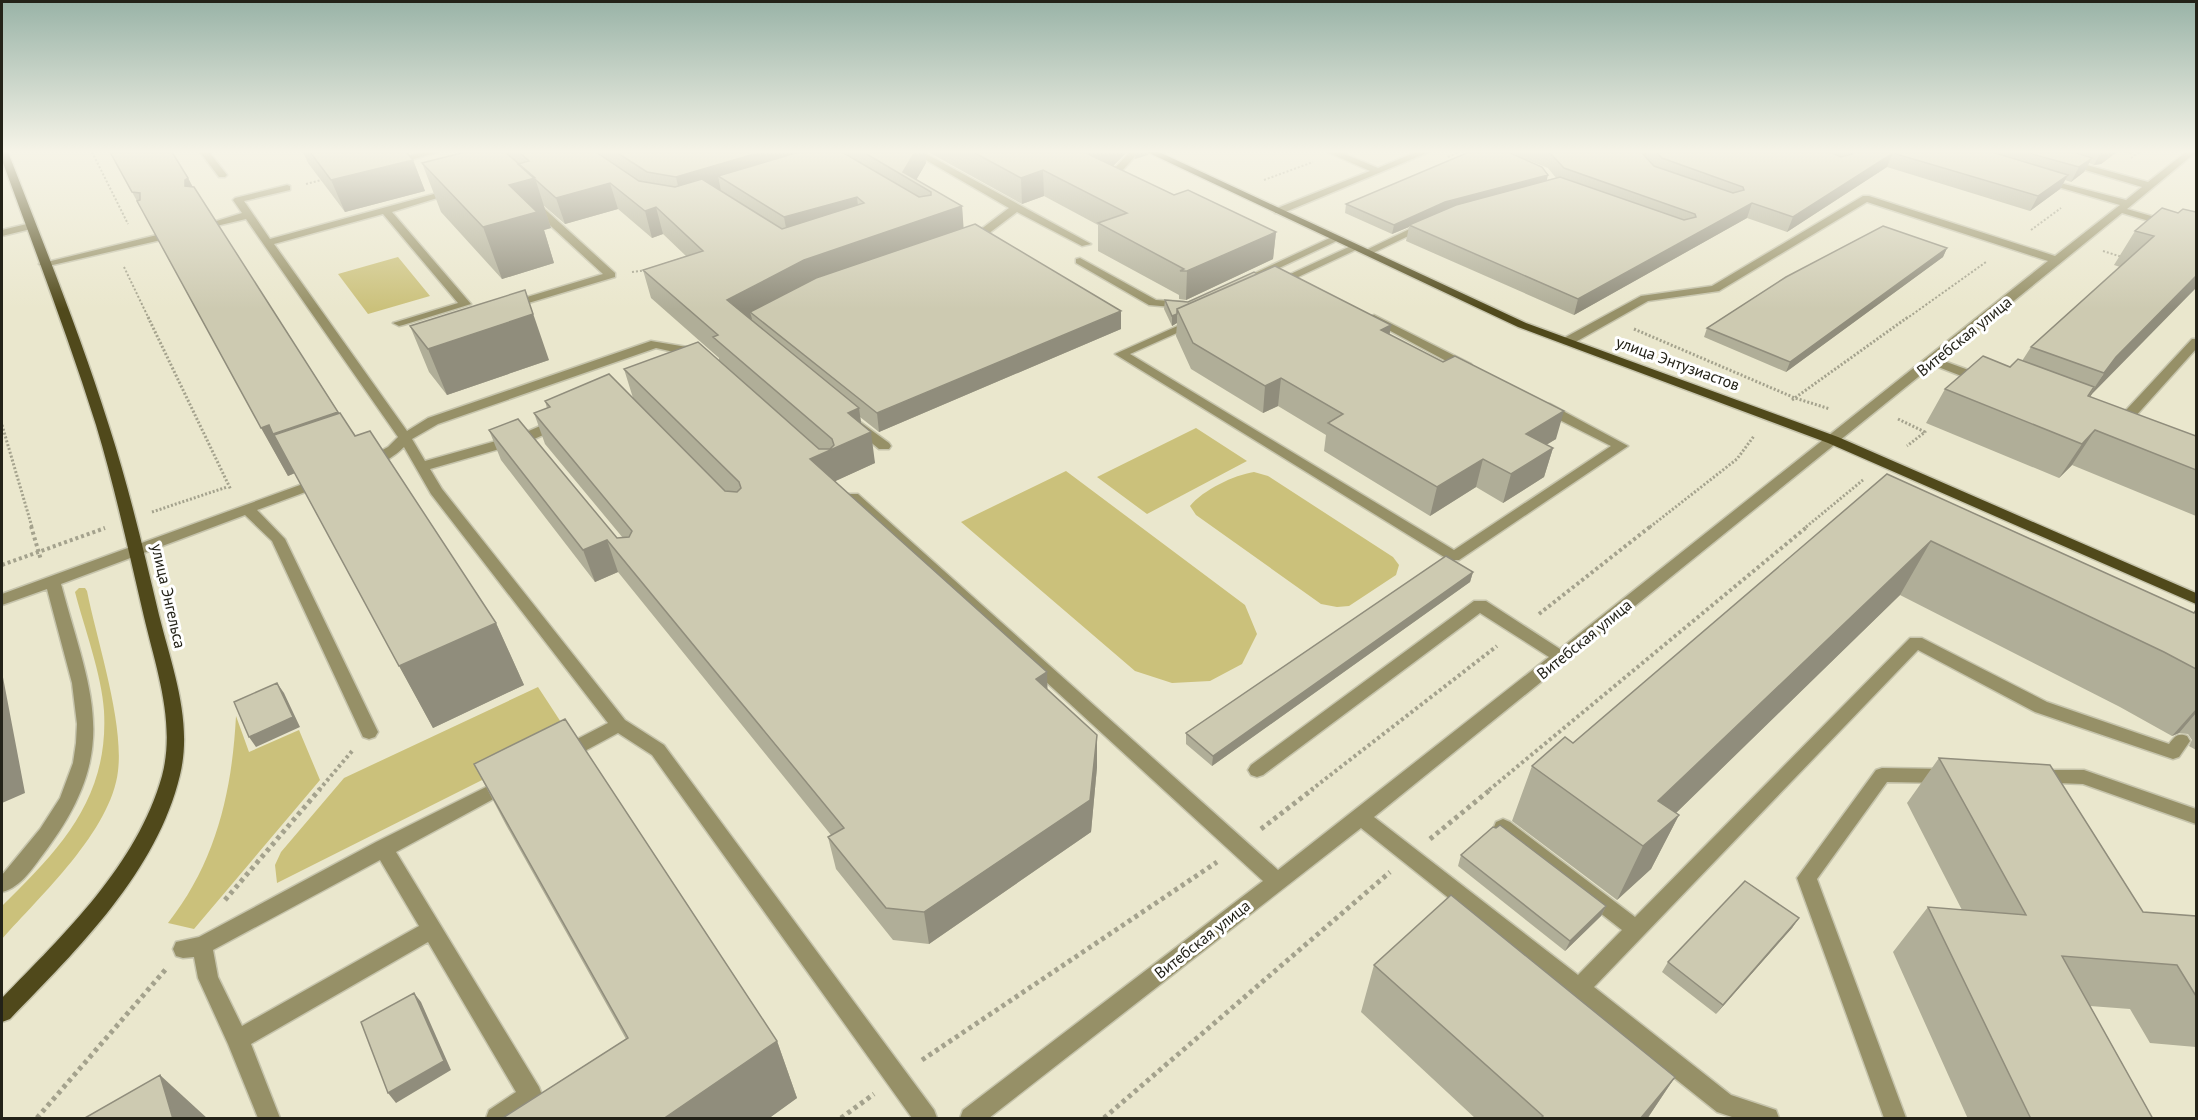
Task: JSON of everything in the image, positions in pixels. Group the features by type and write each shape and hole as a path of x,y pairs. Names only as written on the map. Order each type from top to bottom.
{"main road":[{"name":"улица Энгельса","path":"2,1012 50,962 109,892 149,829 171,777 176,730 136,549 102,423 23,204"},
{"name":"улица Энтузиастов","path":"1265,204 1522,325 1833,440 2196,599"}],"street":[{"path":"241,204 405,438 436,491 619,725 658,750 926,1119"},
{"path":"267,243 409,204"},
{"path":"533,204 611,275"},
{"path":"1009,204 1086,244"},
{"path":"1280,211 1296,204"},
{"path":"1568,341 1645,298 1715,289 1856,204"},
{"path":"1885,204 2058,261"},
{"path":"2116,204 2196,232"},
{"name":"Витебская улица","path":"971,1119 1361,817 2127,204"},
{"path":"953,243 984,232 1016,208"},
{"path":"386,211 465,304 399,324"},
{"path":"212,224 248,215"},
{"path":"1260,291 1298,279 1437,220"},
{"path":"2,233 31,226"},
{"path":"44,264 157,238"},
{"path":"1252,277 1338,238"},
{"path":"1080,261 1153,303 1187,306 1198,301"},
{"path":"502,308 611,275"},
{"path":"1207,315 1121,354 1454,557 1621,446 1536,402"},
{"path":"1367,315 1484,375"},
{"path":"2114,431 2196,342"},
{"path":"2,600 371,463 433,421 655,344 683,350"},
{"path":"1933,361 1999,386"},
{"path":"848,417 884,446"},
{"path":"420,467 533,441 569,418"},
{"path":"854,497 1277,881"},
{"path":"247,508 278,539 369,732"},
{"path":"2,884 9,881 44,841 60,815 78,774 85,742 83,703 53,581"},
{"path":"1257,770 1480,605 1561,657"},
{"path":"1579,988 1916,642 2041,707 2174,752 2181,741"},
{"path":"547,763 619,725"},
{"path":"269,1119 238,1040 193,947 526,773"},
{"path":"1895,1119 1807,878 1882,775 1965,776"},
{"path":"2025,777 2084,777 2196,818"},
{"path":"1361,817 1725,1104 1768,1119"},
{"path":"1503,827 1636,929"},
{"path":"383,848 430,930 531,1095 496,1119"},
{"path":"238,1040 430,930"}],"path":[{"path":"118,204 137,241 118,254 227,487 247,508"},
{"path":"2103,251 2123,257"},
{"path":"611,275 658,269"},
{"path":"1593,327 1634,329 1796,398 1861,418"},
{"path":"2,425 37,552 53,581"},
{"path":"1104,1119 1410,855 1919,436"}],"shaded area":[{"path":"398,257 430,296 368,314 338,274"},
{"path":"1196,428 1247,461 1147,514 1097,477"},
{"path":"1066,471 1245,605 1257,634 1242,664 1210,681 1172,683 1135,671 961,522"},
{"path":"1254,472 1268,476 1393,557 1399,565 1396,575 1349,606 1337,607 1321,604 1196,515 1190,506 1219,484"},
{"path":"79,588 85,588 87,591 117,729 118,771 113,794 102,817 72,861 2,939 2,906 61,843 89,797 98,771 103,742 103,697 75,592"},
{"path":"538,687 570,736 277,883 275,865 281,852 344,778"},
{"path":"236,716 249,752 299,730 320,780 194,929 168,923 185,900 210,851 225,799"}],"building":[{"path":"139,204 205,204 338,412 273,434 269,425 261,428"},
{"path":"461,204 529,204 537,212 483,227"},
{"path":"637,204 742,204 782,229 860,204 962,206 804,260 727,300 859,408 848,413 871,432 810,459 1047,672 1036,679 1097,735 1090,800 924,912 886,908 828,837 844,828 607,540 583,550 489,430 518,419 617,538 629,537 632,531 534,413 550,407 545,401 609,374 725,491 737,492 741,488 739,482 624,369 698,342 819,449 830,449 834,445 832,439 713,337 718,335 643,270 703,251 656,207 645,211"},
{"path":"764,204 830,204 784,217"},
{"path":"1110,204 1218,204 1276,232 1187,271 1180,271 1184,269 1098,223 1127,213"},
{"path":"1347,204 1440,204 1394,225"},
{"path":"1459,204 1639,204 1684,220 1696,217 1695,214 1667,204 1750,204 1578,299 1409,225"},
{"path":"1756,204 1813,204 1793,217"},
{"path":"2162,208 2178,213 2183,209 2196,212 2196,276 2116,357 2104,373 2031,347 2154,236 2135,231"},
{"path":"975,224 1121,311 877,413 750,312 816,278"},
{"path":"1883,226 1947,248 1790,362 1707,328 1786,277"},
{"path":"1275,266 1391,325 1381,330 1443,362 1455,356 1564,411 1526,434 1553,448 1511,474 1483,459 1437,487 1328,423 1343,414 1281,378 1265,386 1193,343 1177,309"},
{"path":"1254,272 1257,274 1177,309 1177,314 1172,316 1165,300 1188,302"},
{"path":"525,290 533,314 428,349 410,326"},
{"path":"1983,356 2010,367 2018,359 2094,387 2088,396 2196,436 2196,470 2095,430 2082,444 1945,389"},
{"path":"340,413 355,436 370,431 496,623 399,666 274,435"},
{"path":"1887,474 2194,613 2196,610 2196,669 1931,541 1658,801 1679,815 1643,846 1532,766 1565,737 1573,743"},
{"path":"1446,556 1473,572 1213,756 1186,733"},
{"path":"277,683 293,717 249,737 234,702"},
{"path":"565,719 777,1041 663,1119 501,1119 628,1038 474,764"},
{"path":"1939,758 2050,765 2143,912 2196,916 2196,996 2177,965 2062,956 2153,1119 2031,1119 1928,907 2026,915"},
{"path":"1500,825 1606,906 1570,941 1461,855 1493,827"},
{"path":"1745,881 1799,918 1723,1005 1668,962"},
{"path":"1451,895 1675,1077 1640,1119 1540,1119 1543,1116 1374,965"},
{"path":"414,993 444,1061 388,1093 361,1022"},
{"path":"160,1075 173,1119 83,1119"}]}
